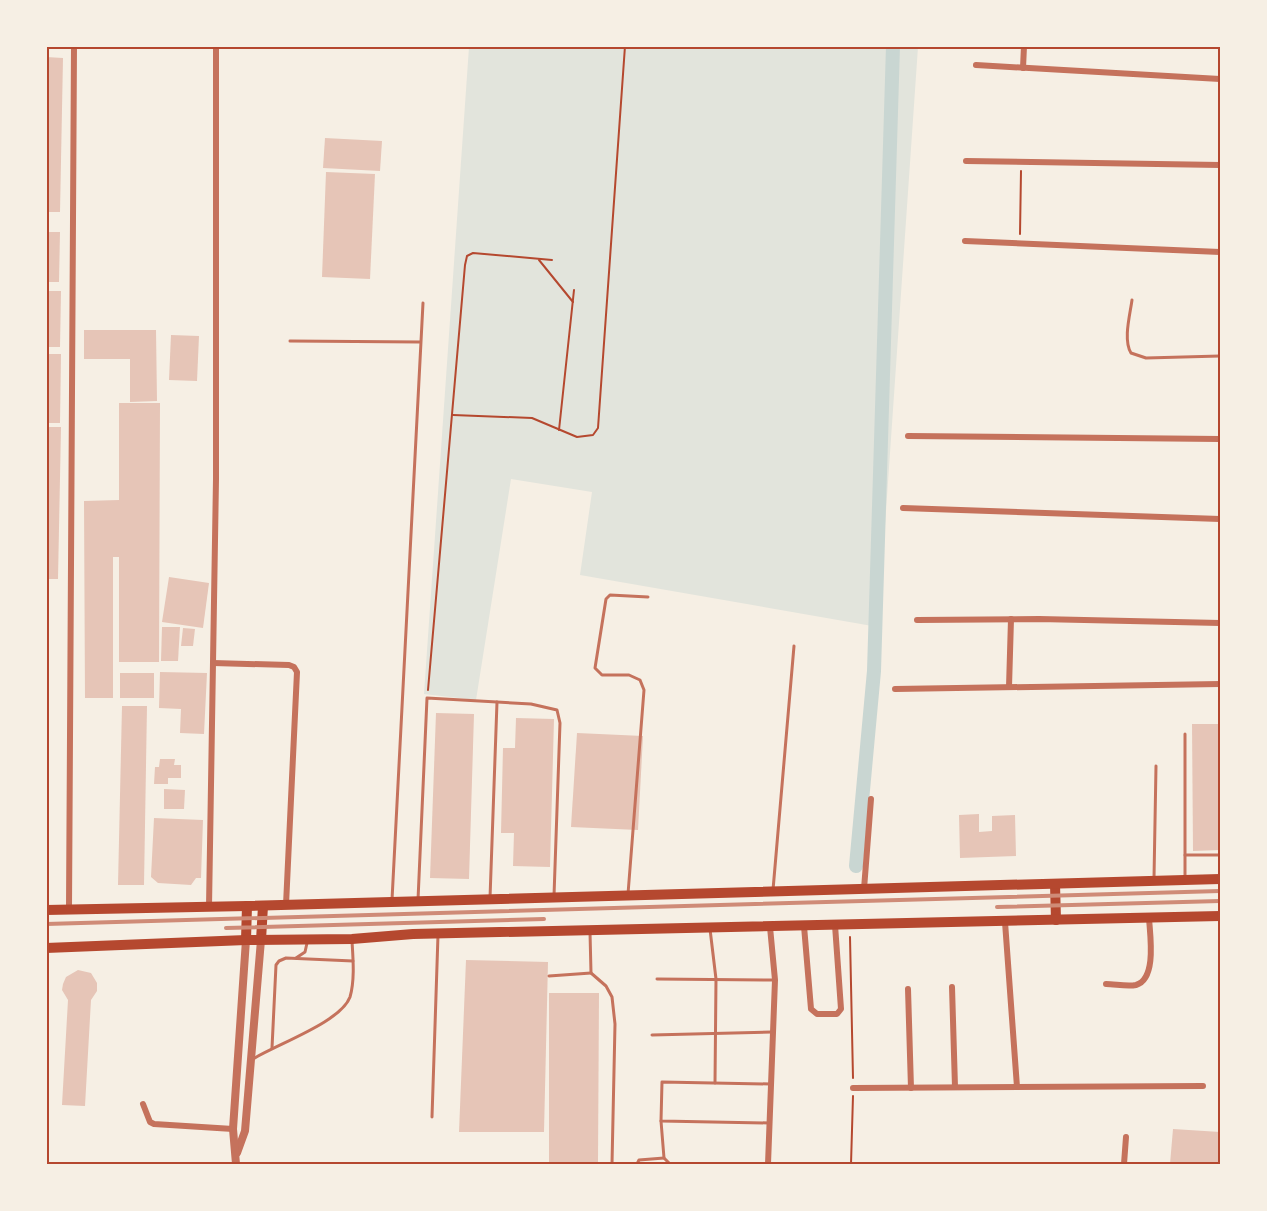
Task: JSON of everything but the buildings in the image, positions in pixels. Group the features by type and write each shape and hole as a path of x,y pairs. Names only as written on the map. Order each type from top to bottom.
{"main road":[{"path":"46,910 1221,879"},
{"path":"1055,884 1056,920"},
{"path":"246,940 247,906"},
{"path":"261,940 263,906"},
{"path":"46,948 246,940 352,939 438,933 1221,916"}],"street":[{"path":"69,909 74,46"},
{"path":"209,907 216,479 216,46"},
{"path":"1023,68 1024,46"},
{"path":"976,65 1221,79"},
{"path":"966,161 1221,165"},
{"path":"965,241 1221,252"},
{"path":"908,436 1221,439"},
{"path":"903,508 1221,519"},
{"path":"1009,687 1011,619"},
{"path":"917,620 1221,622"},
{"path":"213,663 290,665 297,672 286,905"},
{"path":"895,688 1221,684"},
{"path":"864,889 871,799"},
{"path":"1106,984 1136,985 1145,979 1150,968 1149,918"},
{"path":"1005,922 1017,1087"},
{"path":"804,926 811,1009 817,1014 837,1014 841,1009 835,925"},
{"path":"768,1164 775,980 770,927"},
{"path":"236,1160 233,1129 246,940"},
{"path":"236,1160 245,1131 261,940"},
{"path":"952,987 955,1087"},
{"path":"908,989 911,1088"},
{"path":"853,1088 1203,1086"},
{"path":"143,1104 150,1122 154,1124 233,1129"},
{"path":"1124,1164 1126,1137"}],"lane":[{"path":"1132,300 1128,336 1128,348 1131,353 1146,357 1220,356"},
{"path":"392,902 423,303"},
{"path":"290,341 421,342"},
{"path":"628,896 644,690 640,680 629,675 602,675 595,668 606,599 610,595 648,597"},
{"path":"773,892 794,646"},
{"path":"418,901 427,698 531,704 557,710 560,723 554,897"},
{"path":"490,899 497,702"},
{"path":"1185,734 1185,880"},
{"path":"1154,880 1156,766"},
{"path":"1185,855 1221,855"},
{"path":"710,928 716,979 715,1083"},
{"path":"590,930 591,973"},
{"path":"432,1117 438,933"},
{"path":"294,959 305,952 307,939"},
{"path":"250,1060 330,1019 342,1010 351,994 352,939"},
{"path":"272,1048 276,965 279,961 286,958 352,961"},
{"path":"549,976 591,973 606,986 612,997 615,1024 612,1164"},
{"path":"657,979 775,980"},
{"path":"652,1035 772,1032"},
{"path":"670,1164 664,1158 661,1121 662,1082 770,1084"},
{"path":"661,1121 769,1123"},
{"path":"637,1164 639,1161 664,1158"}],"path":[{"path":"453,415 532,418 577,437 593,435 598,428 625,46"},
{"path":"1020,243 1021,162"},
{"path":"427,698 467,256 474,253 552,260"},
{"path":"538,258 573,302"},
{"path":"559,430 574,290"},
{"path":"850,925 853,1088 851,1164"}],"shaded area":[{"path":"469,47 918,47 878,627 580,575 592,492 511,479 476,700 424,694"}],"waterway":[{"path":"856,866 874,671 893,46"}],"railway":[{"path":"46,924 1220,891"},
{"path":"997,907 1220,901"},
{"path":"226,928 544,919"}]}
